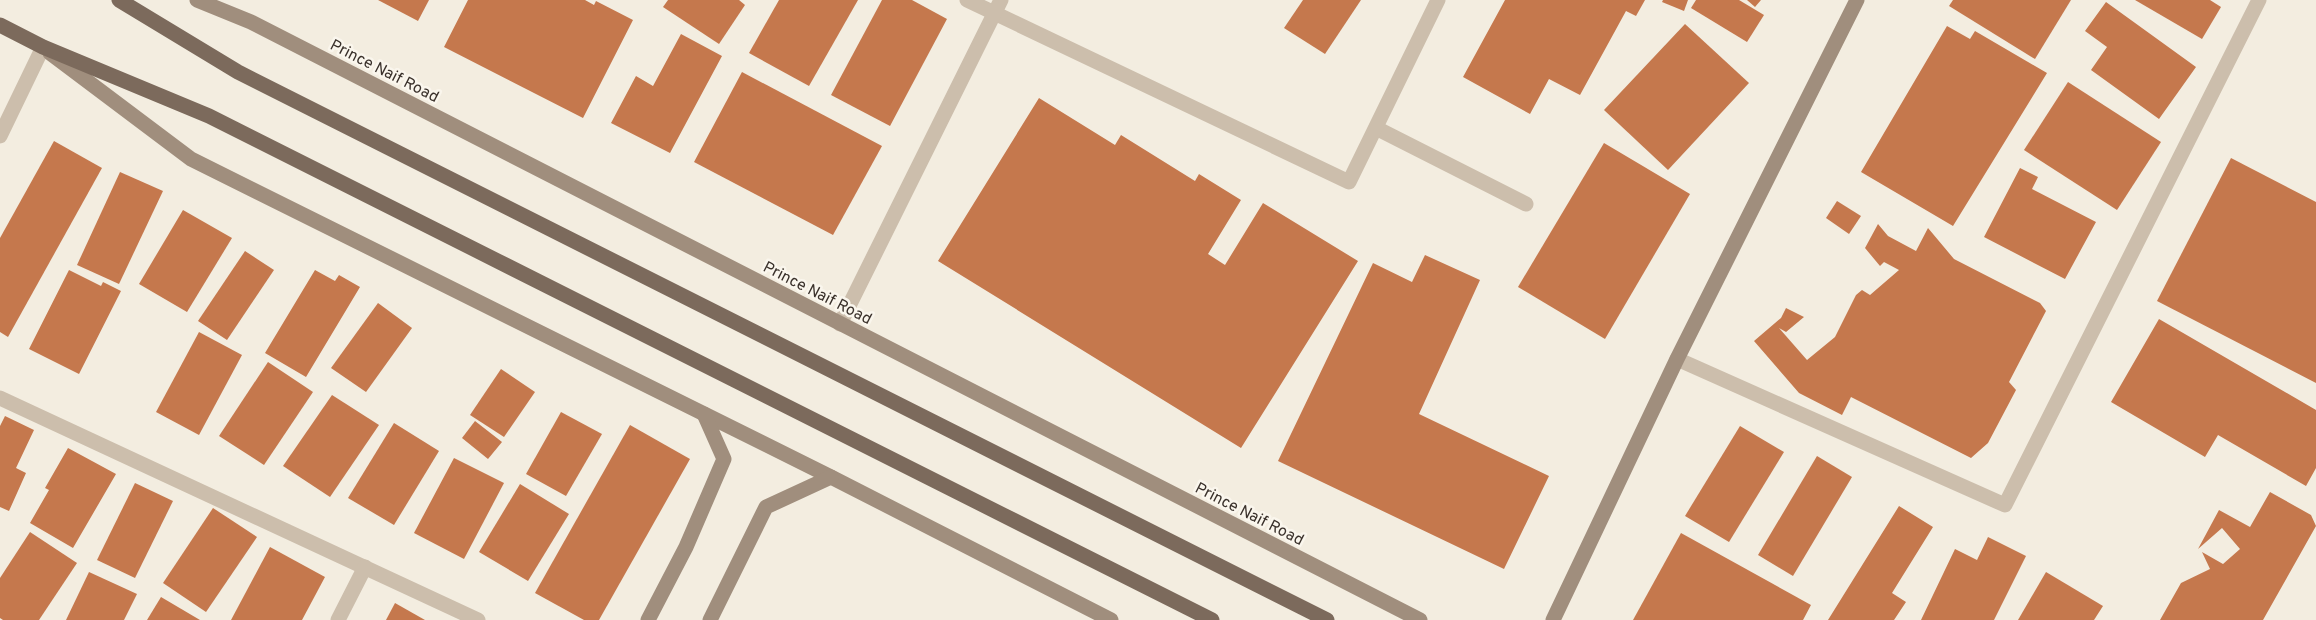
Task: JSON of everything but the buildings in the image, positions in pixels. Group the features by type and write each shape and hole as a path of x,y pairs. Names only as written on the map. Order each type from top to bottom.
{"main road":[{"path":"118,0 238,72 1327,620"},
{"name":"Prince Naif Road","path":"197,0 251,22 1420,620"},
{"path":"1553,620 1677,359 1857,0"},
{"path":"0,25 43,47 209,116 1212,620"},
{"path":"43,47 191,159 831,477 1102,618"},
{"path":"648,620 686,547 724,459 704,414"},
{"path":"710,620 766,507 831,477"}],"street":[{"path":"967,0 1349,182 1438,0"},
{"path":"840,324 1001,0"},
{"path":"1677,359 2005,505 2259,0"},
{"path":"0,136 43,47"},
{"path":"1376,128 1526,204"},
{"path":"0,398 478,620"},
{"path":"338,620 365,567"}]}
